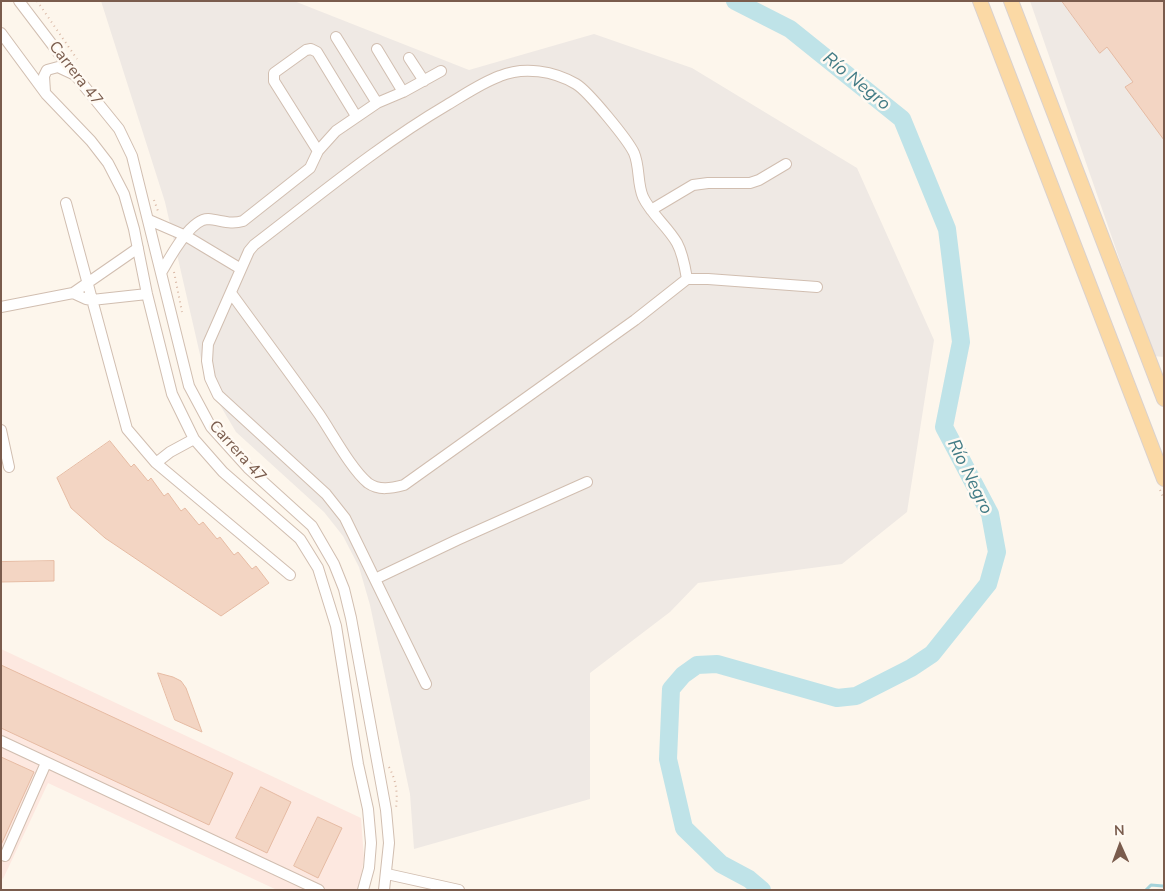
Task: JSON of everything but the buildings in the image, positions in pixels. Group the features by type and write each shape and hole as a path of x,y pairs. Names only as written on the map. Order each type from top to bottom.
{"main road":[{"path":"980,1 1164,479"},
{"path":"1011,1 1164,399"}],"street":[{"name":"Carrera 47","path":"19,1 126,142 132,156 149,220 189,386 211,427 248,468 312,526 334,564 344,590 386,810 389,843 384,890"},
{"name":"Carrera 47","path":"1,33 46,94 91,141 108,163 124,194 134,229 147,294 172,394 194,439 223,472 300,539 318,568 336,626 358,764 368,809 371,843 369,868 363,890"},
{"path":"336,37 377,103"},
{"path":"318,151 274,81 274,73 306,50 311,49 317,52 356,116"},
{"path":"377,49 404,92"},
{"path":"409,58 424,81"},
{"path":"46,94 44,76 47,70 58,67 76,76"},
{"path":"426,684 345,518 326,494 218,395 210,378 207,361 208,344 249,251 254,244 405,130 480,85 501,75 523,70 555,74 578,84 595,101 634,152 643,196 651,210 676,242 682,254 687,279"},
{"path":"161,273 175,248 200,220 208,219 234,224 243,221 310,168 318,151 336,131 377,103 404,92 441,71"},
{"path":"651,210 693,186 708,183 750,183 759,180 786,164"},
{"path":"66,203 128,429 156,463 290,575"},
{"path":"149,220 186,236 241,269"},
{"path":"1,308 73,293 138,248"},
{"path":"231,293 319,414 359,473 367,482 377,488 391,488 412,479 635,320 687,279 817,287"},
{"path":"73,293 92,300 147,294"},
{"path":"1,430 9,467"},
{"path":"156,463 170,452 194,439"},
{"path":"375,579 456,540 587,482"},
{"path":"1,741 320,890"},
{"path":"5,856 46,762"},
{"path":"387,874 460,890"}],"shaded area":[{"path":"101,1 294,1 469,70 594,34 692,68 857,168 934,340 907,512 842,564 698,583 670,612 590,673 590,799 414,849 410,794 370,605 359,567 343,536 324,512 236,432 204,372 165,202"},
{"path":"1030,1 1164,1 1164,357 1153,356"},
{"path":"1,649 361,818 364,858 359,890 277,890 48,783 3,879 1,877"}],"waterway":[{"name":"Río Negro","path":"735,1 790,29 902,119 947,229 961,342 944,427 990,514 997,552 988,584 932,654 911,668 856,696 837,698 717,664 697,665 683,675 671,689 668,759 684,828 721,864 749,879 762,890"},
{"path":"1146,890 1151,885 1163,886"}]}
